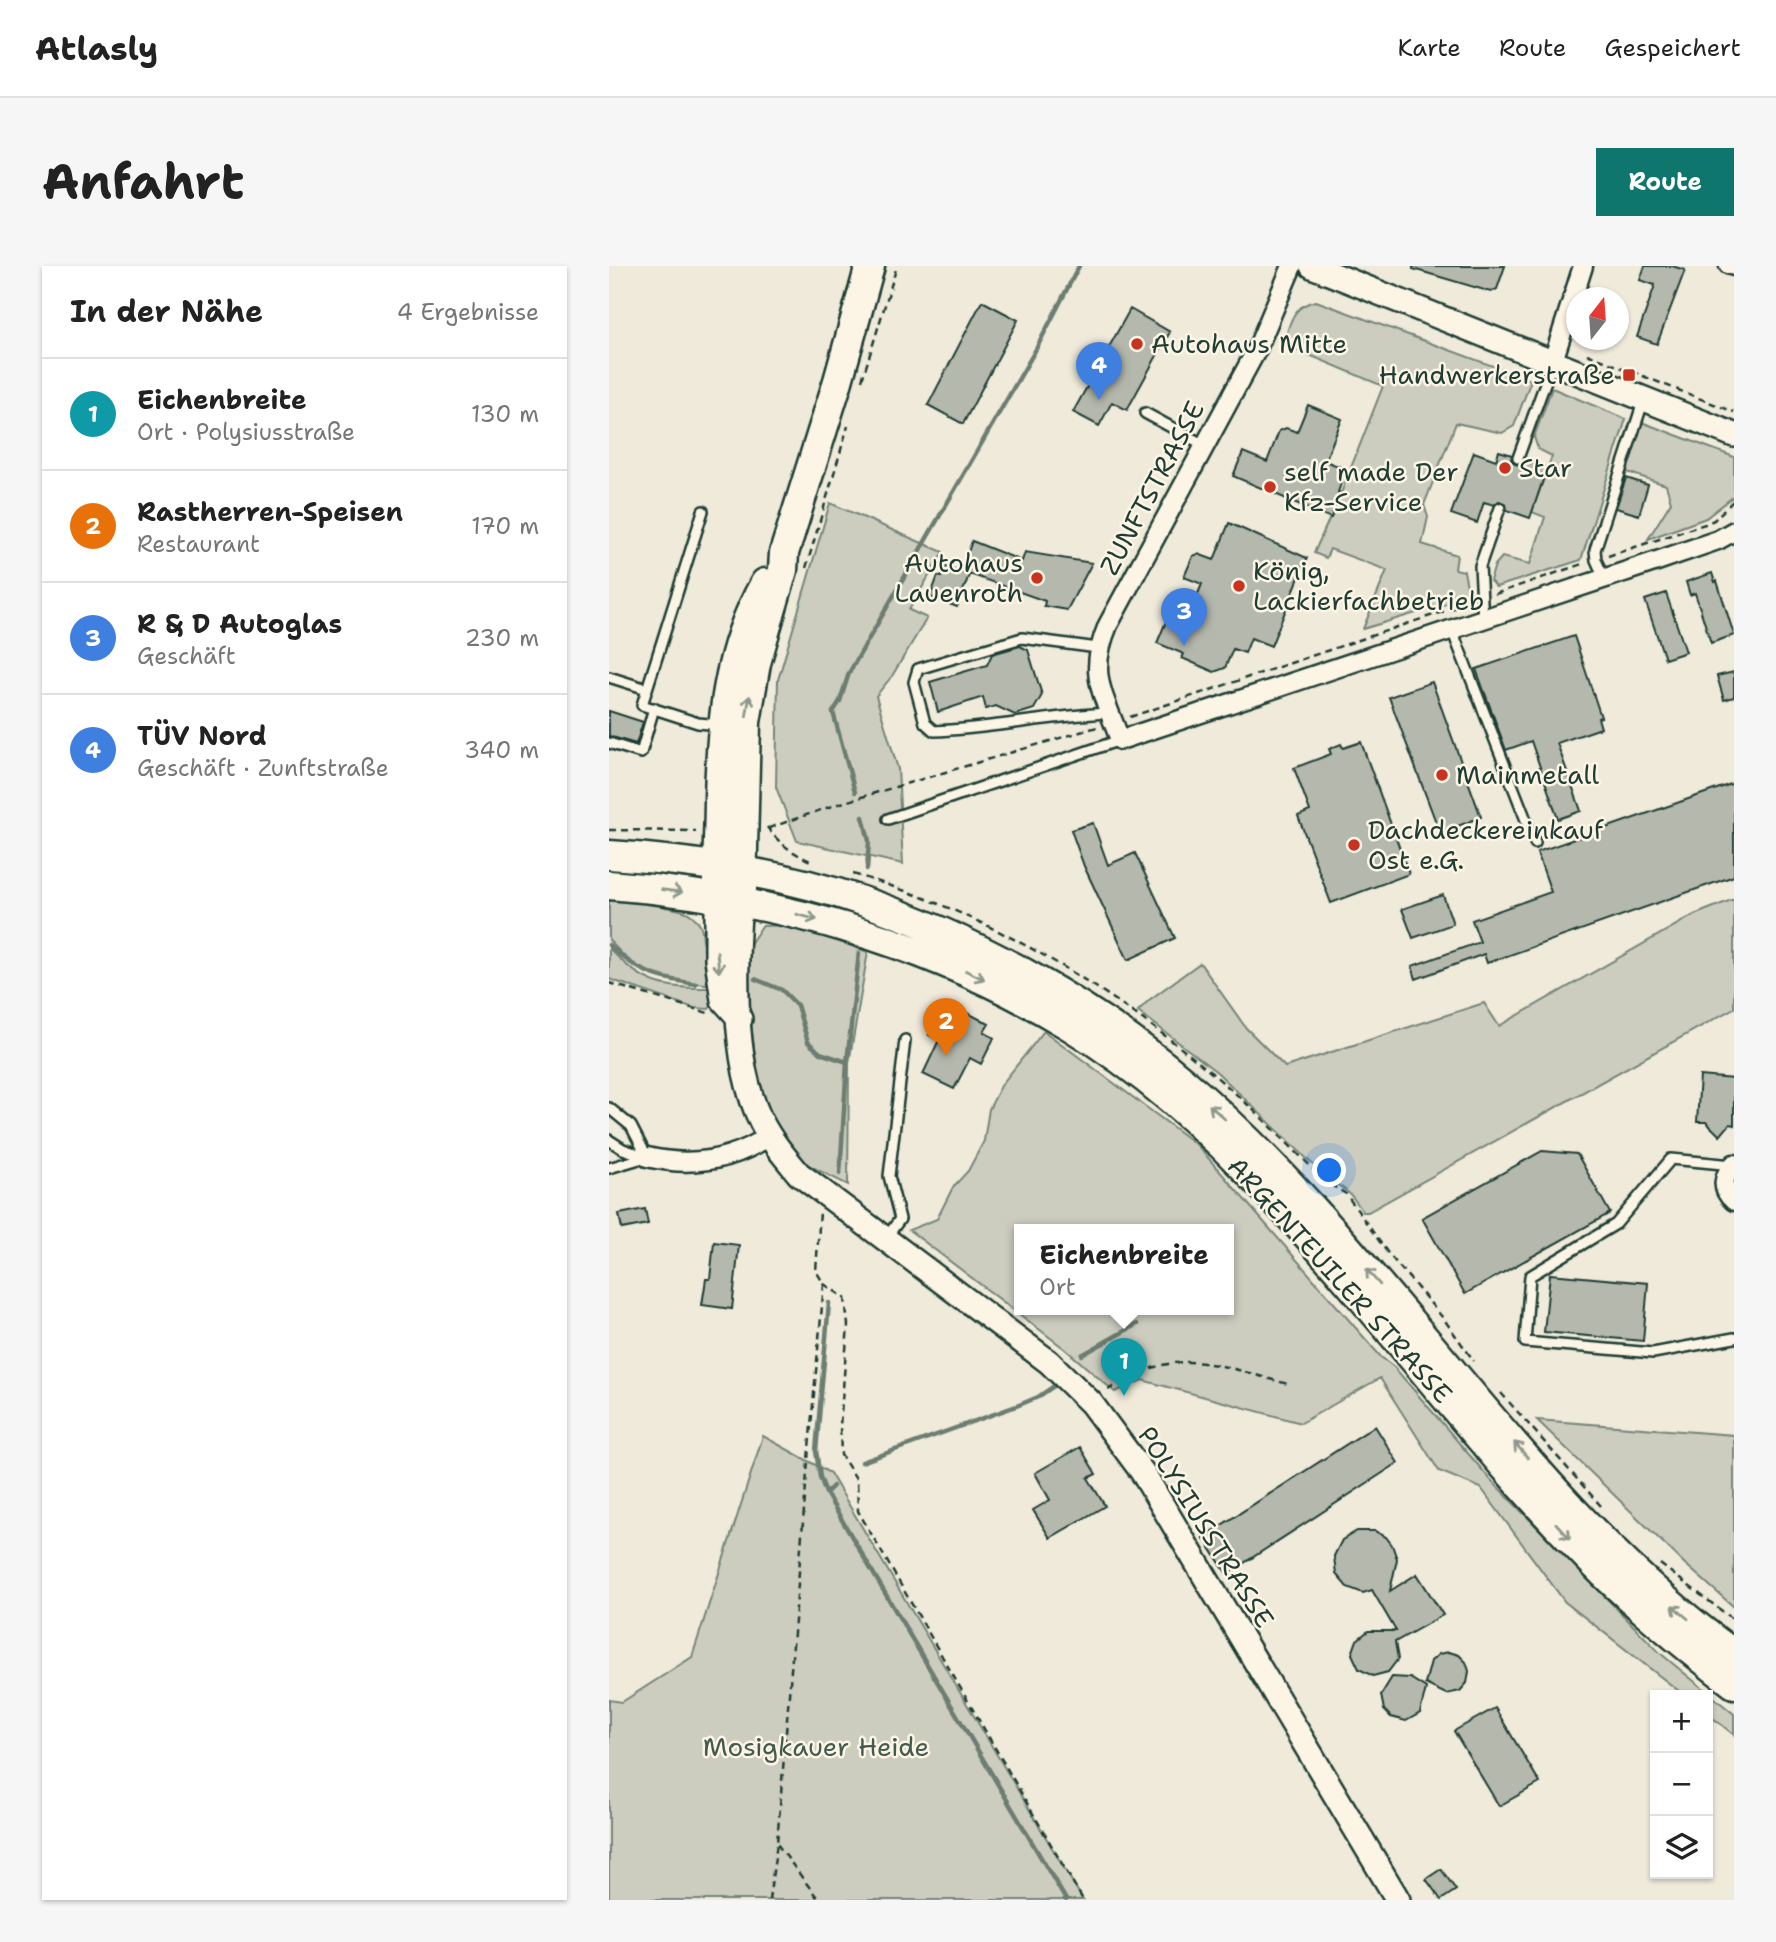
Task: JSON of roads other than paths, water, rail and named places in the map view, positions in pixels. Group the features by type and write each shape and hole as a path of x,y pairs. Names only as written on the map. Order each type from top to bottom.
{"main road":[{"path":"730,868 743,774 746,722 756,663 783,570 785,552 870,266"},
{"path":"729,900 730,868 722,725 729,679 742,631 755,601 785,552"},
{"name":"ARGENTEUILER STRASSE","path":"609,855 730,868 859,900 930,927 1068,998 1112,1028 1184,1082 1273,1165 1308,1202 1582,1520 1673,1606 1734,1654"},
{"name":"ARGENTEUILER STRASSE","path":"609,885 729,900 854,930 974,974 1072,1028 1123,1063 1179,1108 1271,1195 1559,1528 1651,1617 1734,1684"}],"street":[{"name":"ZUNFTSTRASSE","path":"1120,740 1096,667 1098,648 1257,349 1292,266"},
{"path":"1312,266 1734,435"},
{"path":"1553,361 1583,266"},
{"path":"1727,266 1734,268"},
{"path":"1120,740 1483,620 1718,540 1734,531"},
{"name":"POLYSIUSSTRASSE","path":"729,900 717,959 723,1000 740,1019 745,1074 751,1098 769,1136 799,1174 1049,1362 1091,1403 1143,1473 1398,1900"},
{"path":"647,1157 659,1160 703,1161 744,1151 769,1136"},
{"path":"1734,1164 1724,1176 1724,1187 1734,1201"}],"lane":[{"path":"1518,457 1553,361"},
{"path":"1604,578 1595,560 1595,550 1644,397"},
{"path":"1145,413 1206,446"},
{"path":"1483,620 1481,566 1500,508"},
{"path":"703,511 642,705 698,723 722,725"},
{"path":"1452,630 1535,843"},
{"path":"1098,648 1022,638 918,669 914,682 925,723 934,731 967,730 1079,713 1112,717"},
{"path":"609,677 647,689"},
{"path":"609,743 641,753 654,708"},
{"path":"888,819 1120,740"},
{"path":"885,1240 900,1219 889,1176 905,1040"},
{"path":"609,1108 631,1126 647,1157"},
{"path":"609,1140 623,1149 647,1157"},
{"path":"609,1168 647,1157"},
{"path":"1734,1164 1671,1159 1616,1224 1530,1276 1525,1342 1653,1353 1734,1338"}],"waterway":[{"path":"855,792 833,712 840,701 849,673 1036,349 1079,266"},
{"path":"863,817 869,841 867,869"},
{"path":"609,945 629,962 649,973 696,984"},
{"path":"840,1174 847,1062 859,953"},
{"path":"755,979 782,990 797,1005 808,1042 820,1053 847,1062"},
{"path":"829,1303 816,1451 820,1477 826,1493 1066,1900"},
{"path":"1082,1355 1137,1324"},
{"path":"862,1462 1019,1405 1054,1386"},
{"path":"826,1493 833,1486"}],"place":[{"name":"Autohaus Mitte","path":"1137,344"},
{"name":"Handwerkerstraße","path":"1629,375"},
{"name":"TÜV Nord","path":"1099,400"},
{"name":"Star","path":"1505,468"},
{"name":"self made Der Kfz-Service","path":"1270,487"},
{"name":"Autohaus Lauenroth","path":"1037,578"},
{"name":"König, Lackierfachbetrieb","path":"1239,586"},
{"name":"R & D Autoglas","path":"1184,646"},
{"name":"Mainmetall","path":"1442,775"},
{"name":"Dachdeckereinkauf Ost e.G.","path":"1354,845"},
{"name":"Rastherren-Speisen","path":"946,1056"},
{"name":"Eichenbreite","path":"1124,1396"}],"park label":[{"name":"Mosigkauer Heide","path":"816,1747"}]}
